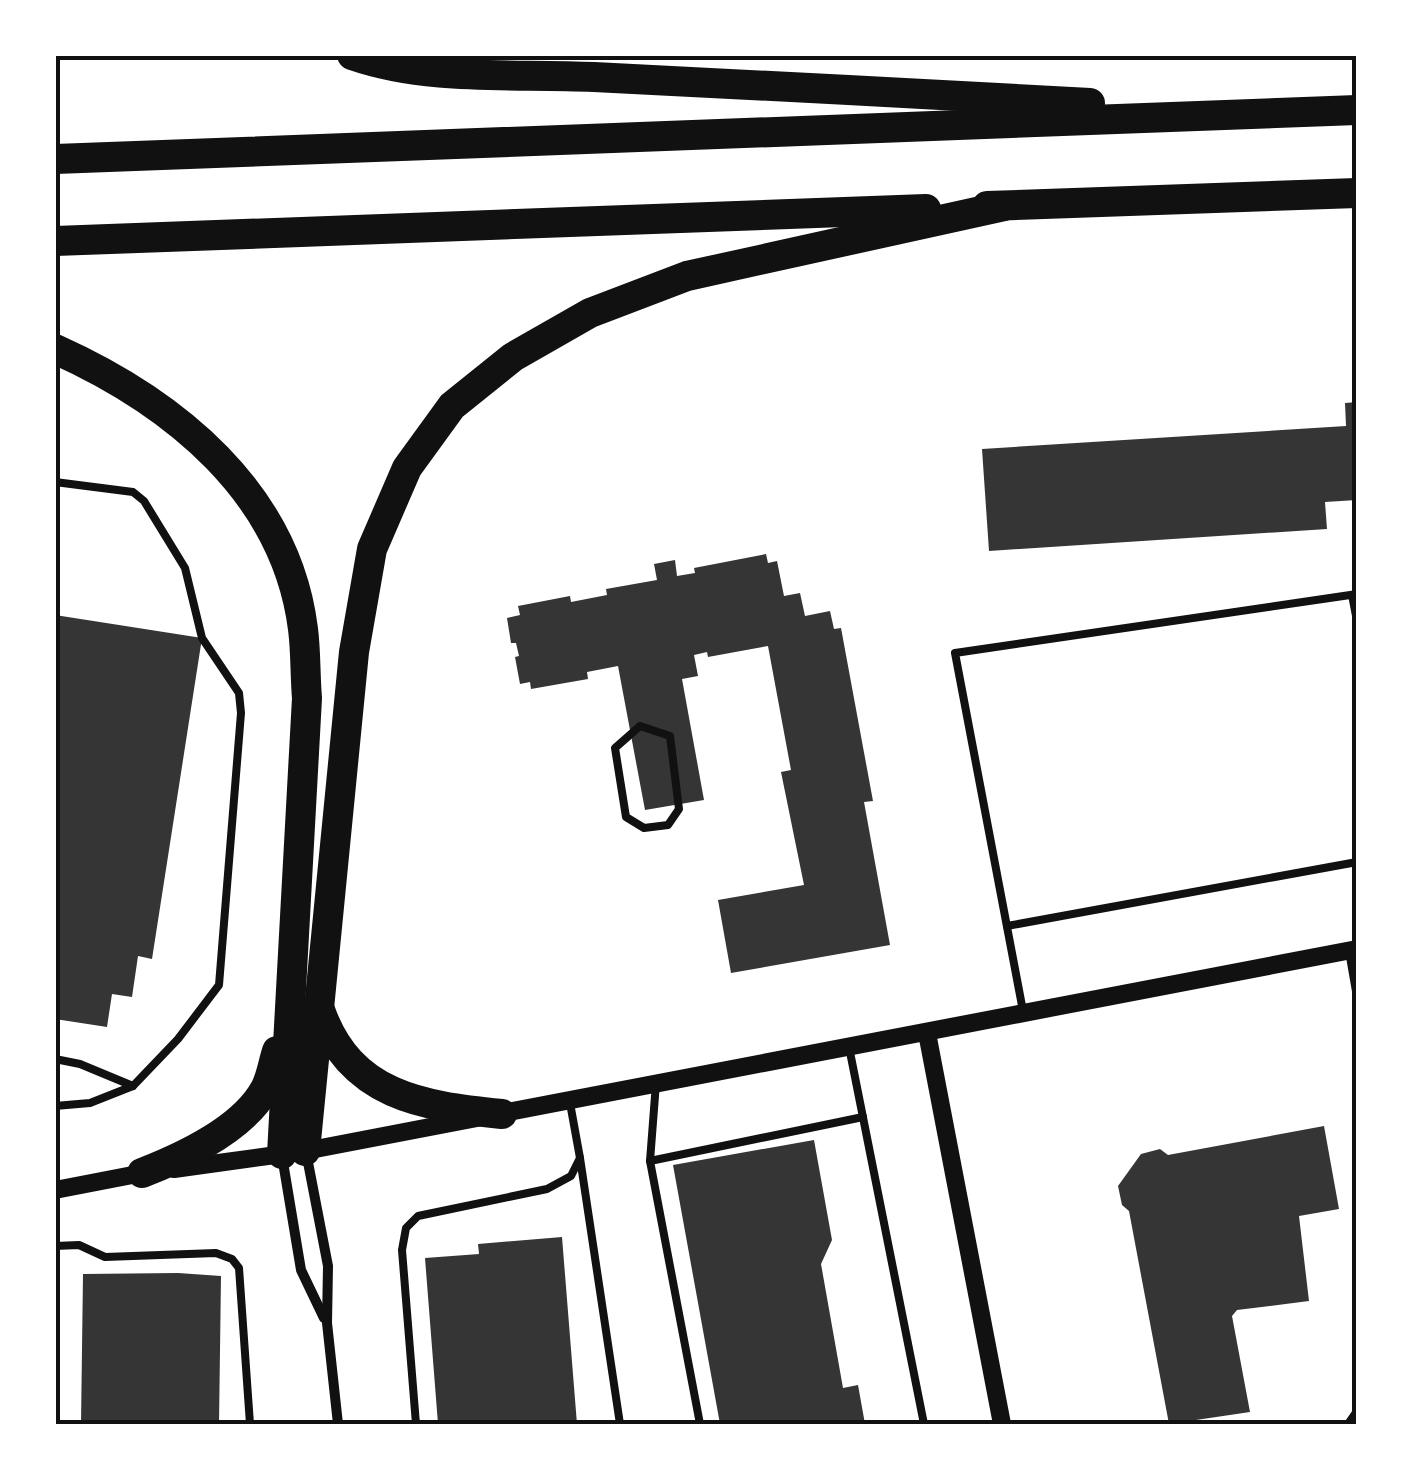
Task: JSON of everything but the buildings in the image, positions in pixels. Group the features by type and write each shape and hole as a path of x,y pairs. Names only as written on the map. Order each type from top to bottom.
{"highway":[{"path":"352,55 376,64 456,75 569,76 1288,113"},
{"path":"55,159 1357,110"},
{"path":"55,241 1357,193"},
{"path":"142,1173 172,1161 247,1111 264,1089 304,1010 372,548 408,468 452,406 512,357 590,312 687,276 1004,206"},
{"path":"55,349 154,401 222,461 262,510 288,566 303,627 306,698 304,1010 294,1153"},
{"path":"304,1010 340,1051 395,1095 435,1108 502,1114"}],"street":[{"path":"55,1190 142,1173 294,1153 1353,950"},
{"path":"927,1032 1002,1424"},
{"path":"294,1153 328,1266 327,1323 338,1424"},
{"path":"294,1153 302,1270 327,1323"}],"lane":[{"path":"55,482 133,492 144,501 185,568 202,638 239,694 219,985 178,1039 133,1086 90,1103 55,1106"},
{"path":"1023,1014 955,653 1355,595 1357,620"},
{"path":"640,726 670,736 680,809 668,825 644,828 626,817 615,748 640,726"},
{"path":"1007,926 1357,862"},
{"path":"1353,950 1357,998"},
{"path":"848,1047 924,1424"},
{"path":"55,1059 80,1064 133,1086"},
{"path":"656,1082 650,1161 700,1424"},
{"path":"570,1098 620,1424"},
{"path":"650,1161 863,1117"},
{"path":"416,1424 402,1250 406,1228 418,1216 453,1206 547,1189 571,1176 580,1158"},
{"path":"55,1246 79,1245 104,1258 216,1254 232,1259 239,1268 250,1424"},
{"path":"1348,1424 1357,1411"}]}
